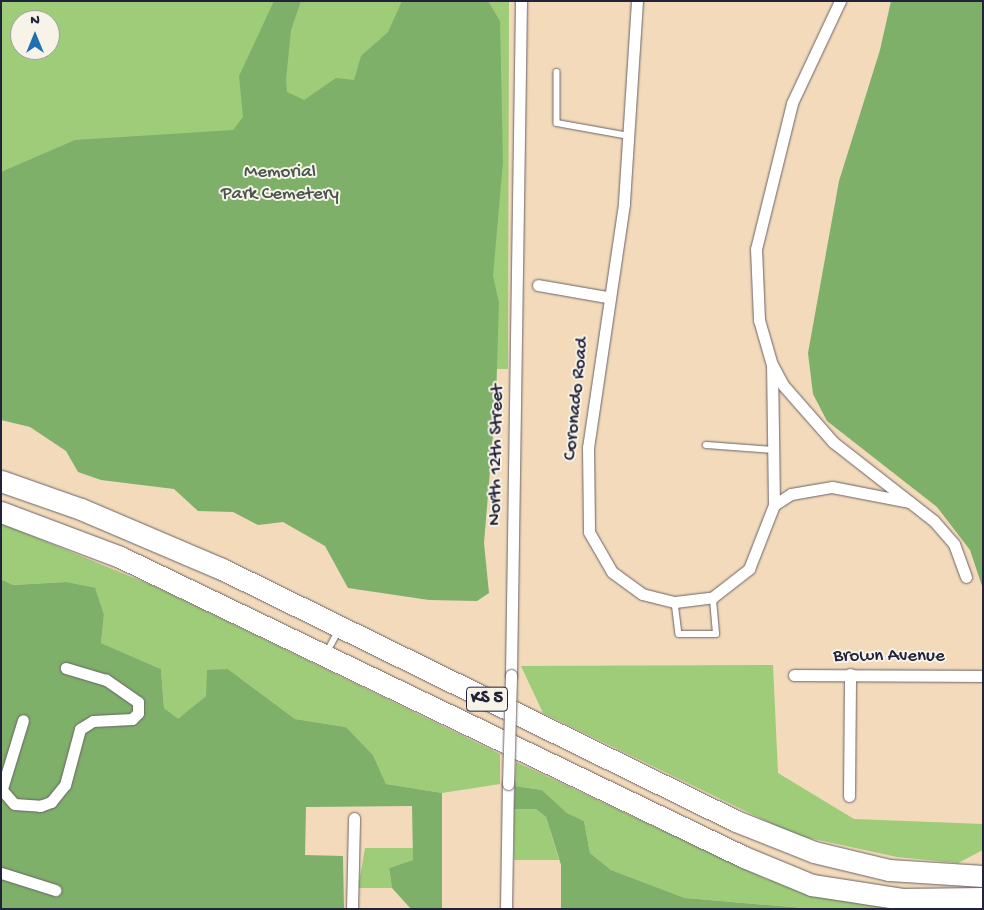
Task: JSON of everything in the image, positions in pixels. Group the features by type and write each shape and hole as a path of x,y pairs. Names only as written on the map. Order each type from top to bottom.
{"highway":[{"name":"KS 5","path":"1,481 82,509 205,562 736,821 805,848 889,870 983,876"},
{"name":"KS 5","path":"1,512 120,557 744,857 812,885 902,898 983,898"}],"street":[{"name":"North 12th Street","path":"506,909 522,1"},
{"name":"Coronado Road","path":"637,1 624,204 607,297 588,447 589,532 612,572 642,594 675,602 714,597"},
{"path":"714,597 749,569 774,505 772,365 755,294 760,227 792,103 840,1"},
{"path":"538,285 607,297"},
{"path":"772,365 794,399 834,442 916,504 954,544 966,577"},
{"path":"774,505 791,494 832,487 916,504"},
{"path":"23,720 2,791 14,804 40,806 51,802 66,785 80,729 93,721 132,720 138,713 138,702 106,680 66,668"},
{"path":"849,796 850,674"},
{"name":"Brown Avenue","path":"794,675 983,676"},
{"path":"352,909 354,818"},
{"path":"1,873 55,890"}],"lane":[{"path":"557,72 557,123 629,136"},
{"path":"706,445 774,450"},
{"path":"675,602 679,634 716,634 714,597"},
{"path":"325,656 340,627"}],"green space":[{"name":"Memorial Park Cemetery","path":"1,1 509,1 508,369 1,365"},
{"name":"Memorial Park Cemetery","path":"274,1 301,1 291,30 286,80 287,92 304,100 336,78 354,80 361,56 388,32 402,1 488,1 500,21 503,162 493,276 499,303 496,399 484,543 489,593 477,601 429,600 348,588 325,546 283,522 258,525 233,512 198,511 174,489 101,480 78,472 66,451 30,427 1,420 1,172 75,140 233,130 243,117 239,76"},
{"path":"891,1 983,1 983,589 970,550 937,507 827,421 813,394 808,353 839,181 880,50"},
{"path":"1,523 156,587 500,754 500,784 442,793 386,784 373,755 346,727 295,719 228,669 206,696 178,720 164,708 161,669 101,643 104,615 66,582 13,585 1,579"},
{"path":"1,579 13,585 66,582 95,588 104,615 101,643 161,669 164,708 178,719 206,696 207,670 228,669 295,719 346,727 373,755 386,784 442,793 442,909 411,909 392,888 389,868 413,860 412,806 306,807 305,855 343,856 344,909 1,909"},
{"path":"773,665 778,773 854,819 983,824 983,850 958,863 897,857 795,835 543,713 521,666"},
{"path":"516,762 766,879 866,905 907,909 816,909 685,898 611,870 590,853 584,821 567,813 542,790 515,786"},
{"path":"515,786 542,790 567,813 584,821 590,853 611,870 685,898 816,909 561,909 561,865 546,817 536,809 514,809"},
{"path":"514,809 536,809 546,817 559,860 514,860"},
{"path":"365,848 413,848 413,860 389,868 392,888 358,888"}]}
